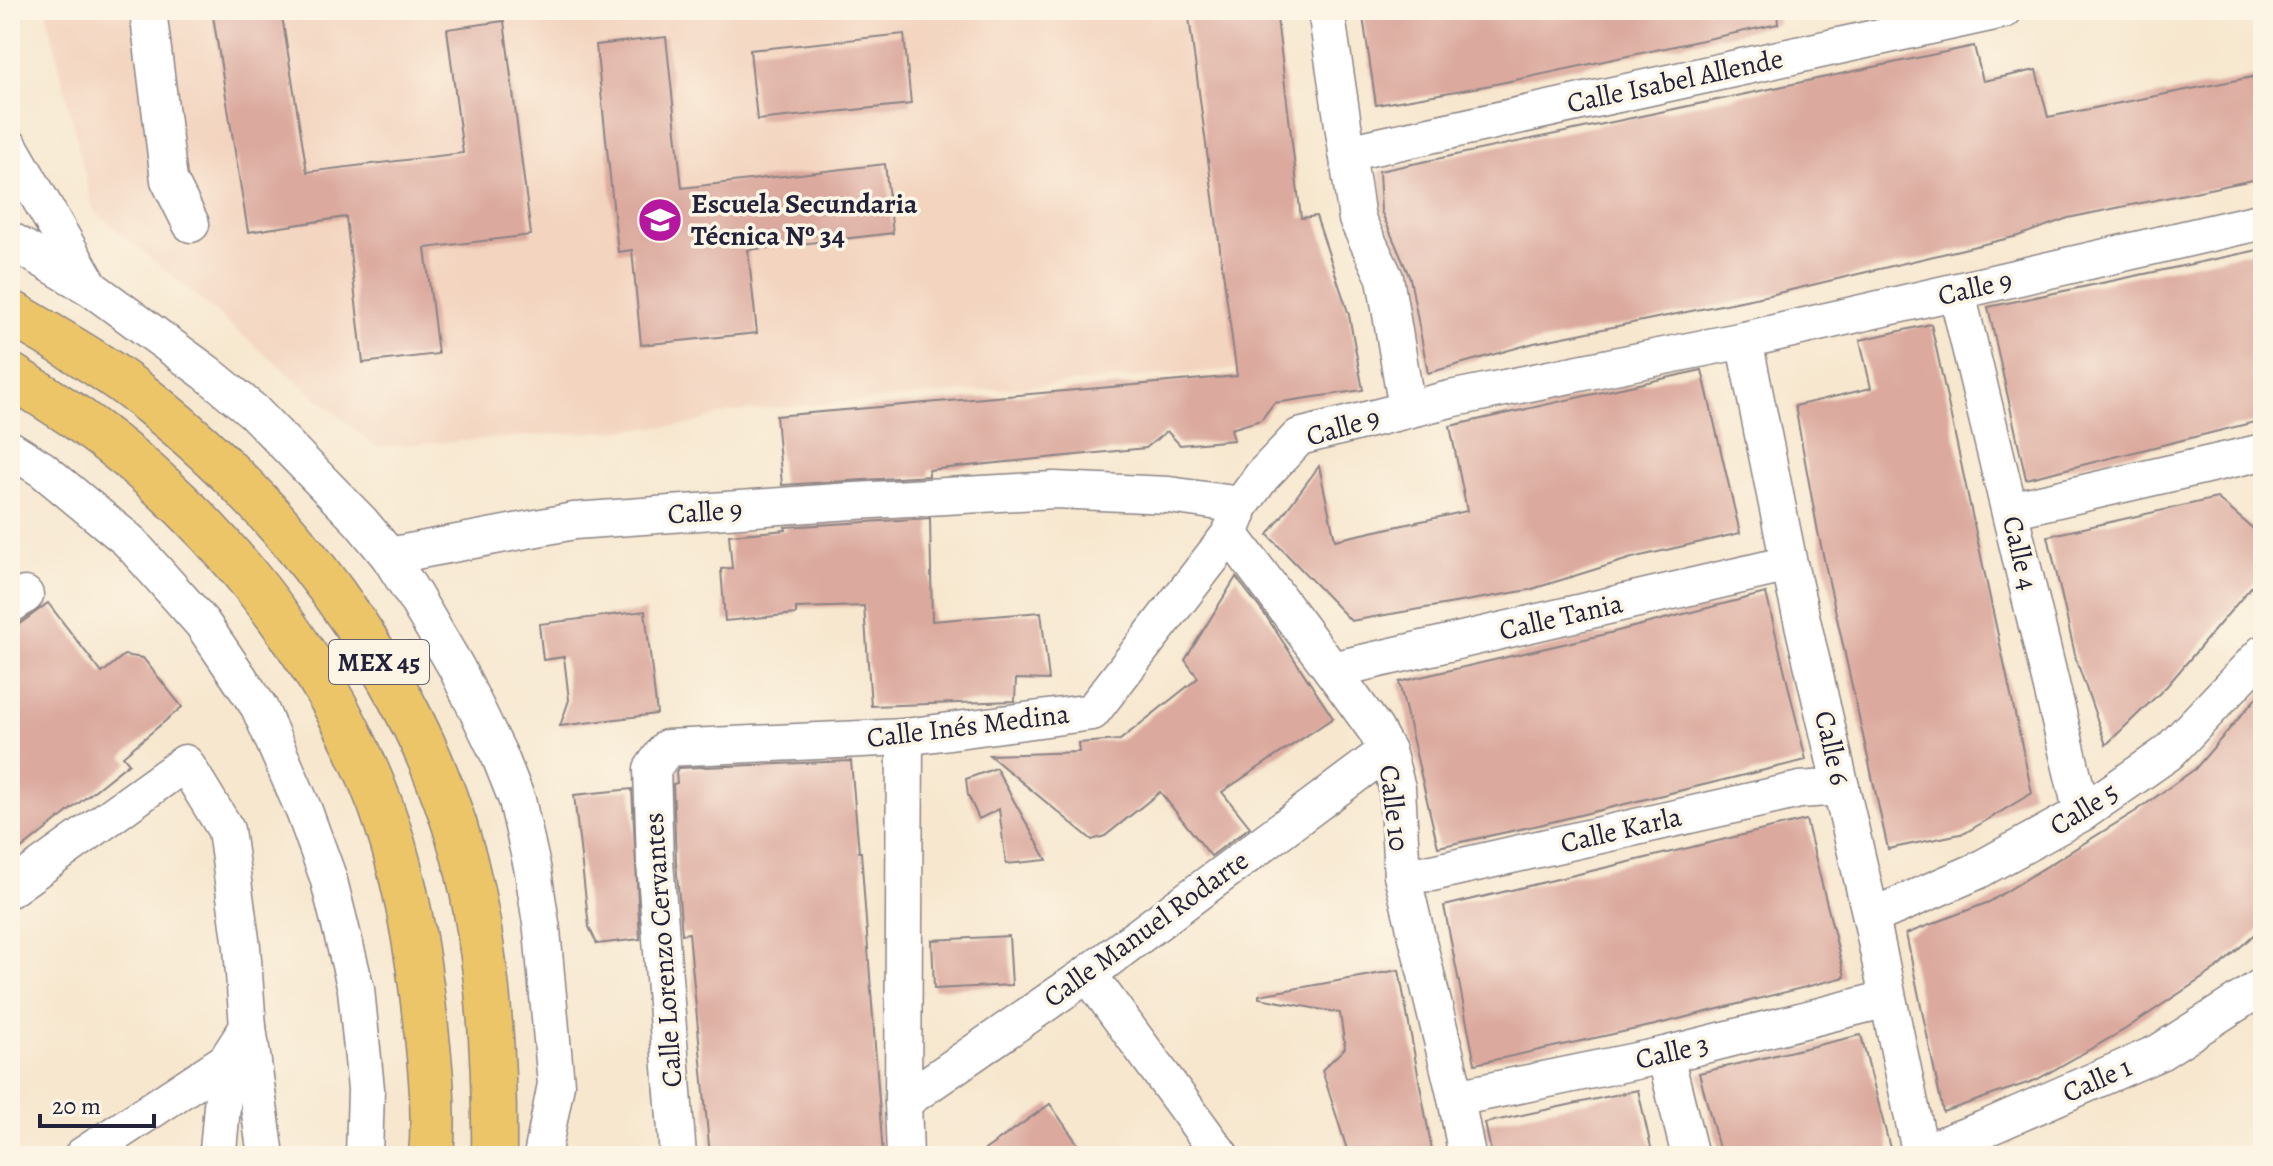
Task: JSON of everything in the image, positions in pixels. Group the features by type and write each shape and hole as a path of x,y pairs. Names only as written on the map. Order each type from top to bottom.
{"main road":[{"name":"MEX 45","path":"10,312 62,342 149,401 222,464 290,538 371,649 424,747 453,822 472,890 492,1033 494,1156"},
{"name":"MEX 45","path":"10,375 77,418 167,491 278,616 324,684 380,805 412,922 429,1057 433,1136 431,1156"}],"street":[{"path":"148,10 169,180 191,224"},
{"path":"1326,10 1357,219 1385,278 1407,409"},
{"name":"Calle Isabel Allende","path":"1347,153 2004,10"},
{"path":"10,147 91,288"},
{"name":"Calle 9","path":"389,556 574,521 1054,490 1169,495 1236,520 1262,476 1299,437 1407,409 1744,340 2263,221"},
{"path":"10,240 91,288 207,373 253,411 332,489 389,556 456,667 500,757 517,800 542,930 556,1084 567,1156"},
{"name":"Calle 4","path":"1957,293 2082,813"},
{"name":"Calle 6","path":"1744,340 1789,564 1871,917 1921,1154"},
{"path":"10,449 42,469 129,541 202,623 259,707 304,811 328,877 356,989 366,1089 364,1156"},
{"path":"2010,510 2263,452"},
{"name":"Calle 10","path":"1236,520 1387,751 1397,788 1402,875 1467,1156"},
{"name":"Calle Inés Medina","path":"667,748 905,737 1092,712 1236,520"},
{"name":"Calle Tania","path":"1332,670 1789,564"},
{"name":"Calle 5","path":"1871,917 1977,871 2082,813 2168,753 2263,653"},
{"path":"905,737 903,1102 907,1155"},
{"name":"Calle Lorenzo Cervantes","path":"667,748 652,769 655,862 678,1156"},
{"name":"Calle Manuel Rodarte","path":"903,1102 1088,974 1387,751"},
{"path":"10,889 185,763 226,830 266,1156"},
{"name":"Calle Karla","path":"1402,875 1432,873 1800,790 1841,787"},
{"path":"1088,974 1221,1156"},
{"name":"Calle 1","path":"1921,1154 2160,1052 2263,986"},
{"name":"Calle 3","path":"1456,1098 1665,1055 1887,999"},
{"path":"82,1156 226,1061 248,1027"},
{"path":"1665,1055 1690,1156"},
{"path":"215,1156 218,1151 226,1061"},
{"path":"542,1156 556,1084"}],"shaded area":[{"name":"Escuela Secundaria Técnica Nº 34","path":"46,10 1188,10 1236,369 729,412 687,425 376,447 93,210"}],"building":[{"path":"212,10 281,10 307,172 463,153 447,29 504,21 531,235 425,248 438,354 363,363 346,217 248,232"},
{"path":"1188,10 1276,10 1301,218 1316,216 1349,315 1363,390 1274,403 1261,420 1231,429 1234,440 1180,445 1167,431 1146,448 929,470 929,476 782,485 776,416 1237,376"},
{"path":"1362,10 1777,10 1778,24 1491,85 1376,105"},
{"path":"904,34 911,104 757,120 750,50"},
{"path":"666,37 682,188 885,164 893,233 748,250 757,333 641,345 632,250 618,252 596,45"},
{"path":"1974,46 1983,81 2036,70 2048,117 2263,75 2263,178 2068,218 2018,236 1770,295 1534,343 1428,373 1410,278 1381,211 1379,171"},
{"path":"2263,249 2263,420 2026,479 1988,307"},
{"path":"1931,324 2032,793 1965,833 1888,849 1818,532 1795,406 1871,388 1860,340"},
{"path":"1702,370 1740,533 1632,558 1529,590 1351,621 1268,535 1319,466 1335,540 1467,511 1450,426"},
{"path":"2217,498 2263,537 2263,573 2167,686 2106,745 2076,659 2048,536"},
{"path":"930,518 932,621 1041,612 1049,680 1016,679 1015,701 871,706 864,606 796,608 796,614 725,621 721,569 732,568 729,535 786,530 785,527"},
{"path":"1236,577 1268,619 1333,718 1222,792 1250,827 1211,856 1160,792 1105,836 1092,840 989,755 1079,752 1078,743 1120,740 1198,678 1185,660"},
{"path":"1766,593 1806,760 1438,847 1399,682"},
{"path":"48,603 102,673 124,655 143,658 182,707 123,756 129,763 10,858 10,631"},
{"path":"645,611 657,714 560,726 569,700 564,657 543,660 539,624"},
{"path":"2263,690 2263,926 2219,967 2124,1030 2036,1080 1943,1112 1906,934 1989,902 2136,811 2195,769"},
{"path":"851,761 861,852 883,1156 710,1156 689,933 682,934 673,784 677,783 676,772 678,768"},
{"path":"996,768 1047,860 1006,864 999,809 979,819 968,795 966,779"},
{"path":"632,789 640,939 597,944 589,927 574,795"},
{"path":"1806,820 1845,977 1655,1025 1475,1064 1444,906"},
{"path":"1009,936 1012,985 934,989 932,940"},
{"path":"1399,970 1433,1156 1349,1156 1322,1070 1345,1048 1340,1013 1259,998 1259,995"},
{"path":"1861,1035 1892,1156 1721,1156 1699,1073"},
{"path":"1638,1090 1653,1156 1492,1156 1485,1123"},
{"path":"1050,1104 1086,1156 976,1156"}],"place":[{"name":"Escuela Secundaria Técnica Nº 34","path":"660,220"}]}
